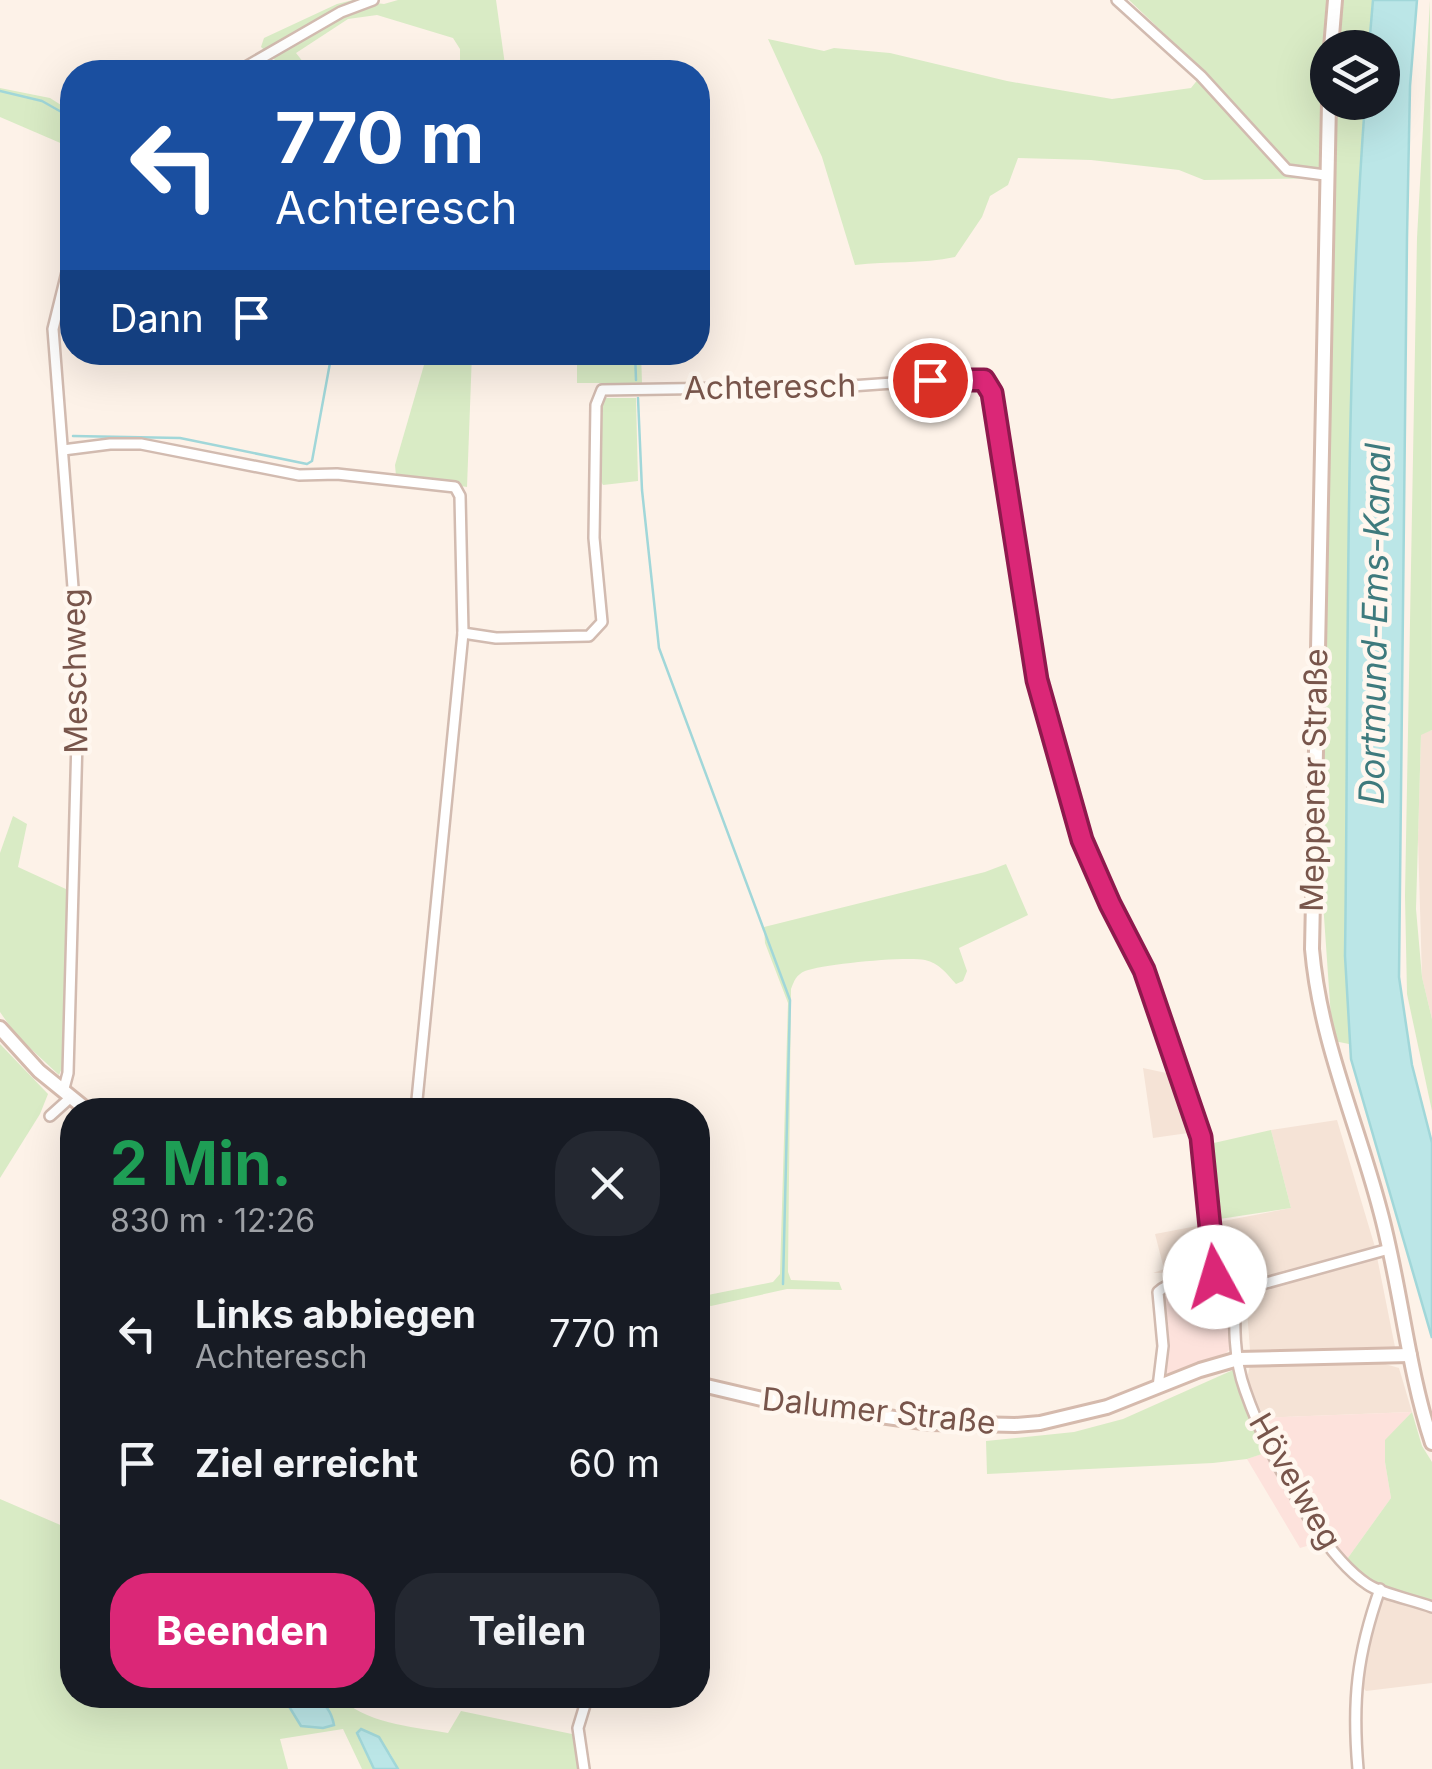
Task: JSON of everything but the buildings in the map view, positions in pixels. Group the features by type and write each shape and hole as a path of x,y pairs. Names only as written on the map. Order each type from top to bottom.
{"main road":[{"path":"1332,30 1335,0"},
{"name":"Meppener Straße","path":"1327,120 1312,949 1328,1045 1380,1210 1432,1443"},
{"path":"0,1028 70,1098"},
{"name":"Dalumer Straße","path":"710,1387 766,1400 969,1426 1014,1426 1107,1407 1238,1359 1410,1356"}],"street":[{"path":"258,60 341,12 373,0"},
{"path":"1117,0 1201,76 1287,170 1325,175"},
{"name":"Meschweg","path":"60,301 53,330 79,684 66,1095"},
{"name":"Achteresch","path":"463,634 496,638 589,636 602,622 594,538 596,406 602,390 984,380 992,393 1037,680 1082,840 1144,970 1201,1137 1215,1277"},
{"path":"63,450 141,444 299,475 337,474 455,487 460,496 463,634 417,1098"},
{"path":"50,1116 60,1103"},
{"path":"1158,1387 1163,1346 1158,1292 1166,1285 1215,1277 1236,1291 1389,1249"},
{"name":"Hövelweg","path":"1236,1291 1238,1359 1244,1389 1301,1502 1342,1563 1371,1587 1432,1607"},
{"path":"1358,1769 1354,1699 1380,1589"},
{"path":"584,1708 578,1728 584,1769"}],"shaded area":[{"path":"1432,730 1432,1019 1422,977 1418,839 1421,734"},
{"path":"1143,1068 1171,1074 1195,1132 1153,1138"},
{"path":"1337,1120 1375,1247 1395,1347 1250,1350 1245,1284 1228,1273 1153,1273 1164,1269 1155,1234 1291,1208 1271,1130"},
{"path":"1212,1282 1228,1290 1232,1347 1226,1353 1163,1376 1162,1296 1171,1287"},
{"path":"1378,1362 1399,1368 1412,1412 1260,1418 1247,1379 1250,1365"},
{"path":"1412,1412 1385,1441 1391,1498 1345,1562 1327,1540 1300,1548 1247,1459 1267,1452 1272,1442 1260,1418"},
{"path":"1381,1595 1432,1609 1432,1683 1366,1691 1359,1684"}],"green space":[{"path":"353,0 384,4 398,0 496,0 504,60 460,60 460,49 453,38 377,15 348,19 296,53 302,60 275,60 261,47 264,38"},
{"path":"1129,0 1373,0 1370,30 1310,30 1310,120 1364,120 1353,374 1349,1044 1334,1041 1332,1032 1320,859 1335,178 1204,180 1179,170 1091,160 1018,158 1008,185 990,196 982,217 955,257 855,265 822,157 768,39 824,51 834,48 890,53 1007,81 1112,99 1191,88 1199,78 1194,62"},
{"path":"1430,0 1432,730 1421,735 1416,909 1422,977 1432,1019 1432,1111 1407,994 1405,896 1417,238"},
{"path":"0,88 50,98 60,104 60,143 0,117"},
{"path":"424,365 472,365 467,487 396,476 395,465"},
{"path":"577,365 641,365 642,383 577,383"},
{"path":"605,398 636,398 638,481 603,485 599,478 600,407"},
{"path":"13,816 27,824 18,867 68,890 63,1066 59,1075 16,1035 0,1012 0,853"},
{"path":"1006,864 1028,915 959,948 967,971 963,981 956,984 930,961 901,959 815,968 799,974 792,986 788,1272 791,1280 839,1282 842,1290 787,1289 710,1306 710,1295 773,1282 780,1274 788,1003 765,943 764,927"},
{"path":"0,1044 48,1094 0,1178"},
{"path":"1271,1130 1291,1208 1213,1220 1205,1145"},
{"path":"1233,1370 1268,1452 1213,1463 987,1474 986,1441 1074,1432 1123,1419"},
{"path":"1412,1412 1422,1446 1432,1462 1432,1606 1372,1586 1345,1562 1391,1498 1385,1440"},
{"path":"0,1499 60,1525 60,1708 290,1708 301,1726 328,1708 354,1708 403,1726 448,1733 461,1711 572,1734 582,1769 398,1769 390,1753 359,1740 374,1769 362,1769 343,1729 280,1739 288,1769 0,1769"}],"water":[{"name":"Dortmund-Ems-Kanal","path":"1373,0 1417,0 1410,86 1407,237 1399,977 1412,1065 1432,1143 1432,1338 1351,1059 1345,956 1349,529 1358,209 1364,120 1400,120 1400,30 1370,30"},
{"path":"290,1708 327,1708 334,1725 323,1728 301,1726"},
{"path":"361,1729 379,1737 398,1769 374,1769 357,1733"}],"waterway":[{"path":"0,91 42,101 60,111"},
{"path":"73,436 180,438 307,464 312,461 330,365"},
{"path":"635,365 636,380"},
{"path":"638,398 642,490 659,648 790,1000 783,1284"}],"route":[{"path":"930,380 984,380 992,393 1037,680 1082,840 1144,970 1201,1137 1215,1277"}]}
